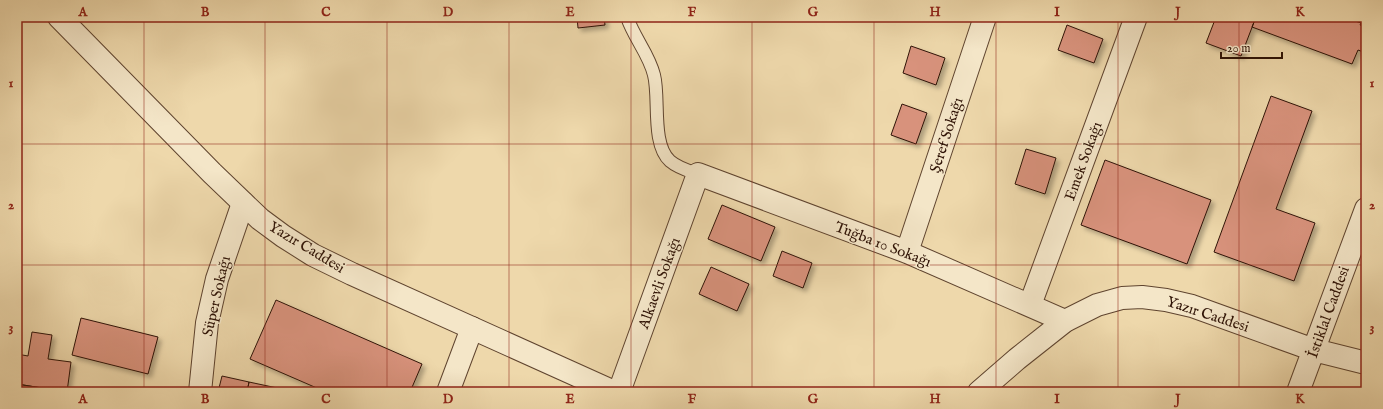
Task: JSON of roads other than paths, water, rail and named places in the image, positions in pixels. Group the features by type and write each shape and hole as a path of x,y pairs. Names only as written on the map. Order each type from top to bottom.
{"street":[{"name":"Yazır Caddesi","path":"59,17 212,173 266,224 283,236 313,255 352,274 614,392"},
{"name":"Şeref Sokağı","path":"907,252 985,17"},
{"name":"Emek Sokağı","path":"1030,305 1136,17"},
{"name":"Tuğba 10 Sokağı","path":"698,174 907,252 1065,321"},
{"name":"Alkaevli Sokağı","path":"619,392 698,174"},
{"name":"Süper Sokağı","path":"200,392 207,323 217,278 243,203"},
{"name":"İstiklal Caddesi","path":"1298,392 1366,209"},
{"name":"Yazır Caddesi","path":"979,392 1017,359 1065,321 1097,305 1122,298 1142,297 1166,300 1192,306 1314,350 1366,363"},
{"path":"448,392 472,328"}],"lane":[{"path":"627,17 654,75 656,86 657,121 663,152 670,161 679,167 698,174"}]}
